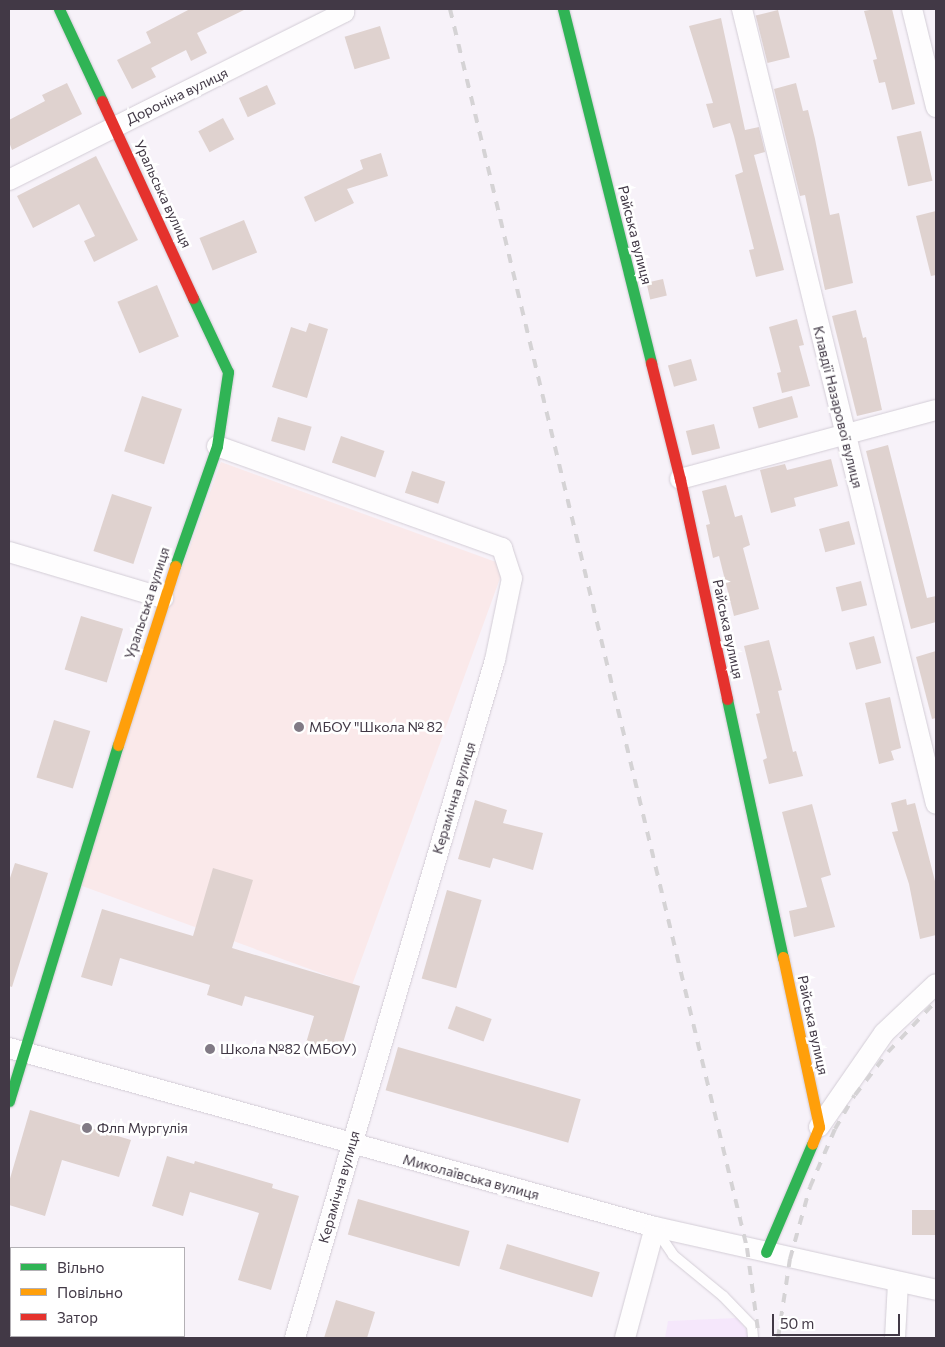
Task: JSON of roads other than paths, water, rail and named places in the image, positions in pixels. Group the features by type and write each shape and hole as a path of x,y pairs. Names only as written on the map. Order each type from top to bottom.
{"street":[{"name":"Уральська вулиця","path":"9,1100 16,1050 164,598 217,446 228,372 59,9"},
{"name":"Райська вулиця","path":"563,9 680,479 820,1127"},
{"name":"Клавдії Назарової вулиця","path":"742,9 936,804"},
{"path":"912,9 936,107"},
{"name":"Дороніна вулиця","path":"9,180 347,10"},
{"path":"680,479 936,410"},
{"name":"Керамічна вулиця","path":"217,446 502,548 512,578 495,660 295,1338"},
{"path":"9,552 164,598"},
{"path":"766,1252 820,1127 884,1033 936,984"},
{"name":"Миколаївська вулиця","path":"16,1050 352,1145 655,1227 936,1290"},
{"path":"626,1338 655,1227"},
{"path":"895,1338 898,1283"}],"lane":[{"path":"655,1227 673,1255 723,1296 752,1326 753,1338"}],"railway":[{"path":"450,9 747,1248 759,1338"},
{"path":"778,1338 790,1259 810,1187 835,1129 855,1095 888,1052 936,1001"}],"place":[{"name":"МБОУ \"Школа № 82","path":"299,727"},
{"name":"Школа №82 (МБОУ)","path":"210,1049"},
{"name":"Флп Мургулія","path":"87,1128"}]}
